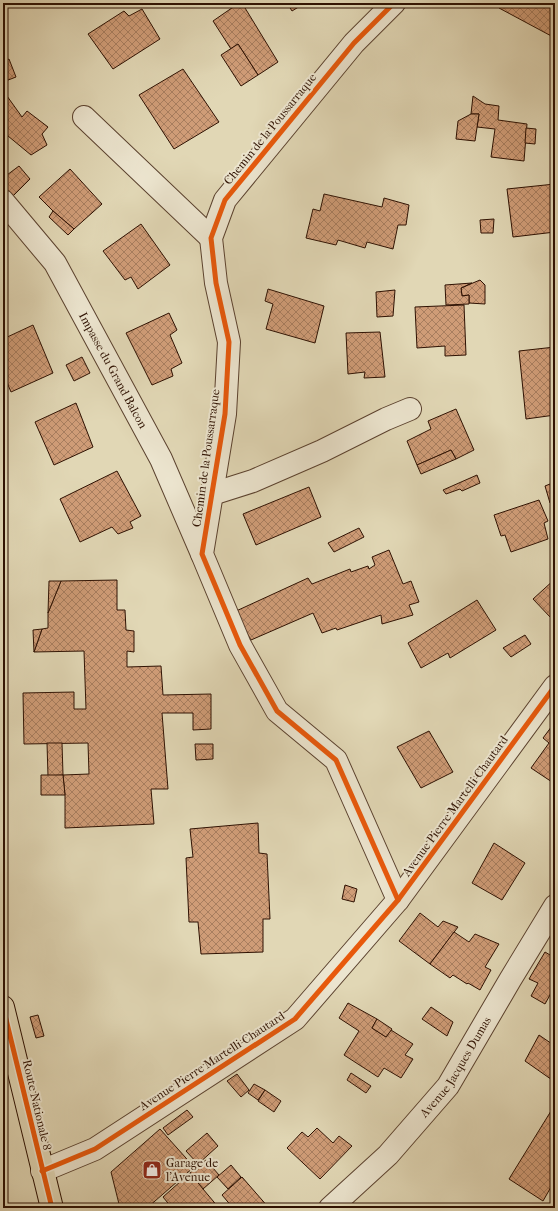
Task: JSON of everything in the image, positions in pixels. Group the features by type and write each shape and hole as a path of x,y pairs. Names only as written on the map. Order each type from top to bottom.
{"main road":[{"name":"Route Nationale 8","path":"3,1007 52,1208"}],"street":[{"name":"Chemin de la Poussarraque","path":"202,554 225,414 229,342 216,283 211,238 225,200 354,43 394,3"},
{"path":"84,117 211,238"},
{"name":"Impasse du Grand Balcon","path":"3,201 54,263 161,459 202,554"},
{"path":"212,494 253,481 322,451 386,419 410,409"},
{"path":"202,554 240,645 277,710 336,760 398,900"},
{"name":"Avenue Pierre Martelli-Chautard","path":"42,1171 95,1149 295,1019 398,900 555,686"},
{"name":"Avenue Jacques Dumas","path":"330,1208 388,1155 448,1086 555,906"}],"building":[{"path":"239,3 242,3 278,62 258,75 238,44 231,49 213,21"},
{"path":"287,3 305,3 292,11"},
{"path":"498,3 555,3 555,38 499,8"},
{"path":"142,9 160,39 113,69 88,34 124,11 129,16"},
{"path":"238,44 258,75 241,86 221,55"},
{"path":"9,59 16,77 3,82 3,62"},
{"path":"183,69 219,122 174,149 139,95"},
{"path":"7,96 22,117 27,111 48,127 42,134 47,145 31,155 8,136 3,140 3,99"},
{"path":"473,96 485,104 499,106 498,120 527,124 524,161 491,157 495,129 477,127 479,114 471,114"},
{"path":"471,114 479,114 475,141 456,139 458,121"},
{"path":"526,128 536,129 535,144 525,143"},
{"path":"19,166 30,179 12,197 3,186 3,178"},
{"path":"70,169 102,204 74,229 39,197"},
{"path":"555,184 555,232 513,237 507,189"},
{"path":"324,194 382,207 384,198 409,205 406,225 398,225 393,249 367,242 365,248 338,240 336,245 306,238 313,209 320,211"},
{"path":"53,211 74,229 68,235 49,217"},
{"path":"494,219 493,233 481,233 480,220"},
{"path":"141,224 170,265 138,289 131,277 125,280 103,251"},
{"path":"480,280 485,285 485,304 469,303 469,295 462,296 461,288"},
{"path":"472,283 461,288 462,296 469,295 469,304 446,305 445,285"},
{"path":"268,289 324,306 315,343 266,329 273,304 265,301"},
{"path":"395,290 393,316 377,317 376,292"},
{"path":"464,305 466,355 445,356 445,346 417,348 415,307"},
{"path":"169,313 177,330 170,335 182,363 171,369 173,376 152,385 126,333"},
{"path":"33,325 53,373 11,392 3,373 3,339"},
{"path":"380,332 385,377 364,378 365,372 348,374 346,333"},
{"path":"555,347 555,415 526,419 519,351"},
{"path":"82,357 90,373 74,381 66,365"},
{"path":"76,403 93,447 54,465 35,422"},
{"path":"456,409 474,450 456,459 451,450 417,465 407,441 431,429 428,421"},
{"path":"451,450 456,459 421,474 417,465"},
{"path":"117,471 141,516 130,522 133,528 118,534 112,527 80,542 60,499"},
{"path":"477,475 480,483 462,491 460,489 446,494 443,490"},
{"path":"555,482 555,501 550,503 545,486"},
{"path":"309,487 321,517 256,545 243,514"},
{"path":"539,500 548,521 544,523 548,539 511,552 505,535 501,536 494,515"},
{"path":"359,528 364,537 334,552 328,543"},
{"path":"389,550 403,584 411,581 419,602 409,605 413,615 382,624 381,615 337,630 336,628 322,633 313,613 251,640 234,612 308,578 312,584 350,569 351,572 368,566 369,569 375,565 372,557"},
{"path":"555,579 555,616 551,618 533,599"},
{"path":"117,580 117,610 125,610 126,630 134,631 134,652 127,651 127,667 161,666 163,695 211,694 211,729 193,730 193,713 162,713 168,789 151,789 154,824 65,828 65,795 63,775 89,774 88,743 24,744 23,693 74,692 74,709 86,709 84,651 34,652 42,629 48,628 48,613 61,581"},
{"path":"49,581 61,581 48,613"},
{"path":"477,600 496,630 450,658 448,653 421,668 408,643"},
{"path":"42,629 34,652 33,630"},
{"path":"525,635 531,644 511,657 503,648"},
{"path":"555,722 555,784 531,768 549,743 543,738"},
{"path":"429,731 453,772 421,788 397,747"},
{"path":"47,743 62,743 63,775 48,776"},
{"path":"195,744 213,744 213,759 196,760"},
{"path":"41,775 63,775 65,795 41,795"},
{"path":"258,823 259,853 267,854 270,919 263,919 263,952 201,954 198,922 189,922 186,858 193,857 190,829"},
{"path":"494,843 525,863 502,900 472,883"},
{"path":"345,885 357,889 354,902 342,899"},
{"path":"420,913 438,927 443,921 458,927 430,964 399,941"},
{"path":"454,932 469,942 475,934 499,944 485,967 491,970 480,990 453,975 450,978 430,964"},
{"path":"545,952 555,958 555,986 545,1004 531,996 538,983 529,979"},
{"path":"348,1003 377,1019 372,1028 386,1037 391,1030 413,1044 405,1055 413,1059 401,1078 384,1068 378,1077 344,1055 359,1031 339,1018"},
{"path":"431,1007 453,1022 447,1036 422,1019"},
{"path":"38,1015 44,1036 36,1038 30,1017"},
{"path":"377,1019 392,1029 386,1037 372,1028"},
{"path":"539,1035 555,1046 555,1082 525,1061"},
{"path":"351,1073 371,1086 366,1093 347,1080"},
{"path":"237,1074 249,1090 241,1097 227,1081"},
{"path":"254,1084 265,1090 258,1100 248,1093"},
{"path":"265,1090 281,1101 274,1112 258,1101"},
{"path":"187,1110 193,1117 168,1135 163,1128"},
{"path":"551,1111 555,1113 555,1180 543,1201 509,1179"},
{"path":"317,1128 333,1143 339,1136 352,1146 320,1179 287,1148 302,1132 308,1137"},
{"name":"Garage de l'Avenue","path":"160,1129 194,1167 147,1208 120,1208 111,1172"},
{"path":"207,1133 218,1146 198,1164 186,1151"},
{"path":"206,1160 219,1175 203,1189 190,1173"},
{"path":"231,1165 241,1177 228,1189 217,1177"},
{"path":"190,1173 219,1208 172,1208 163,1197"},
{"path":"242,1177 269,1208 233,1208 222,1195"},
{"path":"156,1203 160,1208 150,1208"}],"cycle path":[{"path":"394,3 354,43 225,200 211,238 216,283 229,342 225,414 202,554 240,645 277,711 336,760 398,900"},
{"path":"42,1171 95,1149 295,1019 398,900 555,686"},
{"path":"3,1007 52,1208"}],"place":[{"name":"Garage de l'Avenue","path":"152,1170"}]}
